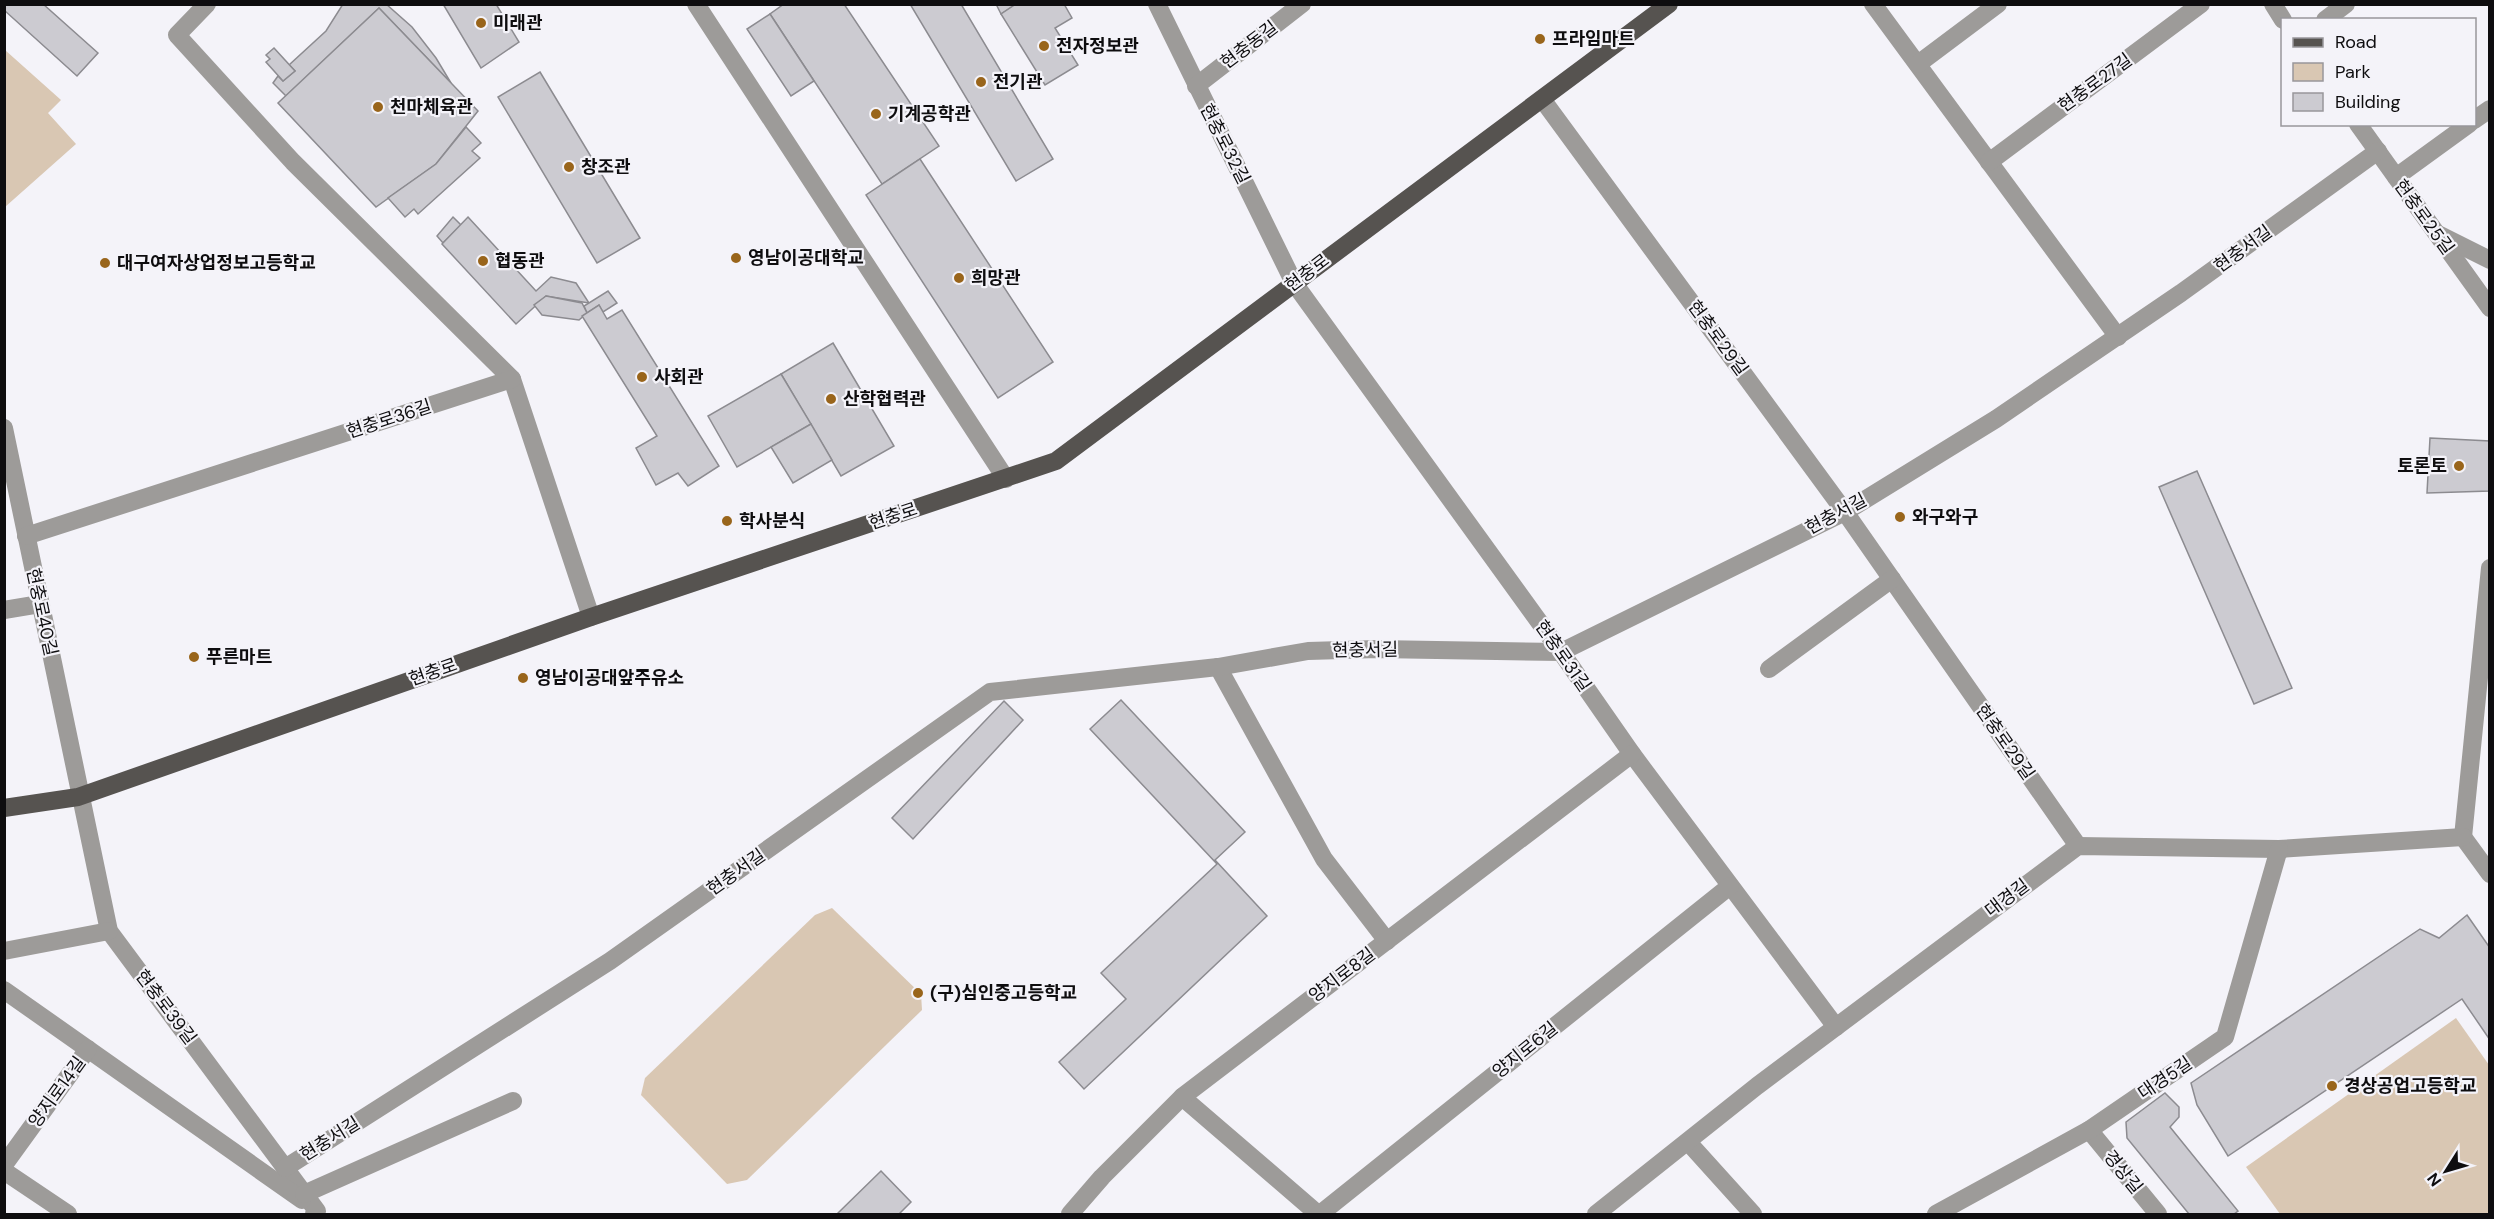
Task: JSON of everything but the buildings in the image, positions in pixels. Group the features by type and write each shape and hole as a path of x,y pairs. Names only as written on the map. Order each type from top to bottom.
{"main road":[{"name":"현충로","path":"4,808 82,795 591,617 1056,461 1669,4"}],"street":[{"path":"207,4 177,35 293,162 512,379 591,617"},
{"path":"696,4 1006,479"},
{"name":"현충로32길","path":"1157,4 1294,283"},
{"name":"현충동길","path":"1196,86 1302,4"},
{"path":"1873,4 2118,336"},
{"path":"1918,64 1998,4"},
{"name":"현충로27길","path":"1989,162 2201,4"},
{"path":"2273,4 2282,18"},
{"path":"2328,18 2346,4"},
{"name":"현충로29길","path":"1542,99 1845,512 2078,846"},
{"path":"2476,119 2490,109"},
{"name":"현충로25길","path":"2359,126 2490,308"},
{"path":"2396,177 2466,126"},
{"name":"현충서길","path":"285,1168 610,961 990,692 1218,667 1308,651 1377,649 1561,652 1845,512 1996,419 2181,294 2378,151"},
{"path":"2436,233 2490,261"},
{"name":"현충로31길","path":"1294,283 1632,754 1836,1027"},
{"name":"현충로36길","path":"26,536 512,379"},
{"name":"현충로40길","path":"5,430 82,795"},
{"path":"2490,568 2463,837 2490,874"},
{"path":"1769,669 1892,579"},
{"path":"4,610 40,604"},
{"path":"1218,667 1324,859 1387,940"},
{"name":"양지로8길","path":"1070,1215 1102,1177 1182,1097 1632,754"},
{"name":"현충로39길","path":"82,795 109,931 318,1213"},
{"path":"2078,846 2279,849 2463,837"},
{"name":"대경길","path":"1596,1215 1757,1086 2078,846"},
{"name":"대경5길","path":"1936,1215 2089,1130 2225,1037 2279,849"},
{"name":"양지로6길","path":"1182,1097 1319,1215 1730,886"},
{"path":"4,951 109,931"},
{"name":"현충로39길","path":"4,990 318,1213"},
{"name":"양지로14길","path":"4,1165 88,1049"},
{"path":"304,1194 513,1101"},
{"name":"경상길","path":"2089,1130 2158,1215"},
{"path":"1688,1142 1753,1215"},
{"path":"4,1171 68,1215"}],"green space":[{"path":"5,50 61,100 48,113 76,144 5,207"},
{"path":"832,908 921,994 922,1010 747,1180 727,1184 641,1095 645,1078 815,915"},
{"path":"2456,1018 2489,1065 2489,1214 2280,1214 2246,1167"}],"place":[{"name":"미래관","path":"481,23"},
{"name":"프라임마트","path":"1540,39"},
{"name":"전자정보관","path":"1044,46"},
{"name":"전기관","path":"981,82"},
{"name":"천마체육관","path":"378,107"},
{"name":"기계공학관","path":"876,114"},
{"name":"창조관","path":"569,167"},
{"name":"영남이공대학교","path":"736,258"},
{"name":"협동관","path":"483,261"},
{"name":"대구여자상업정보고등학교","path":"105,263"},
{"name":"희망관","path":"959,278"},
{"name":"사회관","path":"642,377"},
{"name":"산학협력관","path":"831,399"},
{"name":"토론토","path":"2459,466"},
{"name":"와구와구","path":"1900,517"},
{"name":"학사분식","path":"727,521"},
{"name":"푸른마트","path":"194,657"},
{"name":"영남이공대앞주유소","path":"523,678"},
{"name":"(구)심인중고등학교","path":"918,993"},
{"name":"경상공업고등학교","path":"2332,1086"}]}
